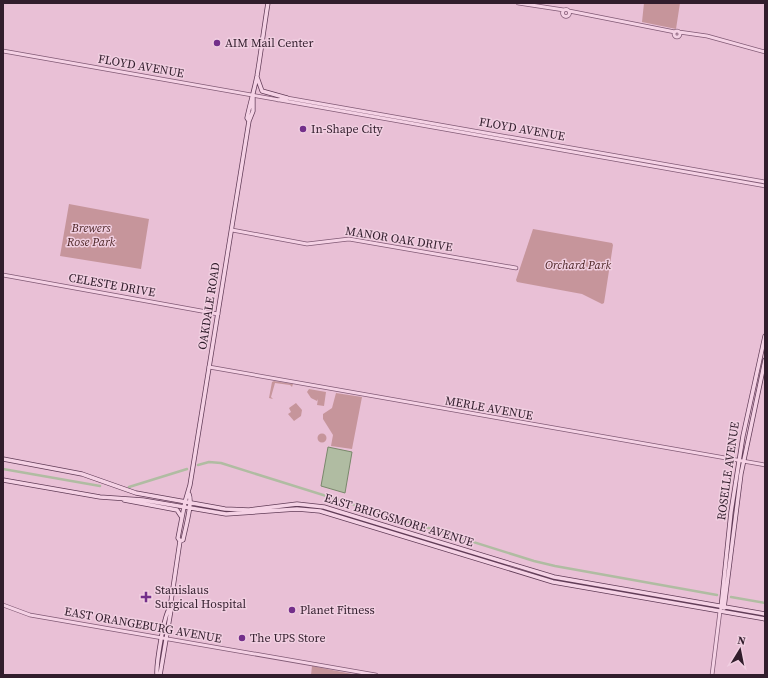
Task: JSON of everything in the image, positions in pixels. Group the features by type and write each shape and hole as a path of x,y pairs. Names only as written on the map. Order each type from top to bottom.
{"main road":[{"name":"OAKDALE ROAD","path":"158,675 180,541 178,538 181,520 185,502 189,494 249,121 253,111 253,96 268,3"},
{"path":"257,76 262,91 287,98"},
{"name":"ROSELLE AVENUE","path":"722,612 747,413 765,336"},
{"name":"ROSELLE AVENUE","path":"741,461 765,360"},
{"name":"EAST BRIGGSMORE AVENUE","path":"3,459 75,472 133,492 190,503 240,510 297,504 324,507 554,577 765,614"},
{"name":"EAST BRIGGSMORE AVENUE","path":"3,480 113,498 142,500 230,514 297,509 324,512 545,580 765,619"},
{"name":"OAKDALE ROAD","path":"180,541 183,540 191,498 189,494"},
{"path":"113,498 176,510 179,512 181,520"}],"street":[{"path":"518,3 564,10 663,29 679,34 707,36 765,52"},
{"path":"553,9 565,17 580,14"},
{"path":"562,15 564,10"},
{"path":"569,11 569,16"},
{"name":"FLOYD AVENUE","path":"3,51 765,186"},
{"name":"FLOYD AVENUE","path":"276,100 287,98 765,182"},
{"name":"MANOR OAK DRIVE","path":"232,230 307,244 350,239 516,268"},
{"name":"CELESTE DRIVE","path":"3,275 218,314"},
{"name":"MERLE AVENUE","path":"209,367 765,465"},
{"name":"EAST ORANGEBURG AVENUE","path":"3,605 30,615 376,675"},
{"path":"712,675 722,612"}],"green space":[{"path":"644,3 680,3 676,29 642,22"},
{"name":"Brewers Rose Park","path":"69,204 149,219 141,269 60,256"},
{"name":"Orchard Park","path":"533,229 612,243 613,245 604,303 602,304 582,294 517,282 516,280"},
{"path":"272,382 293,384 292,387 290,385 275,383 271,397 273,399 269,398"},
{"path":"309,389 326,392 324,406 317,405 318,399 317,401 311,398 307,392"},
{"path":"336,393 362,397 352,449 331,446 333,435 323,419 323,414 332,408"},
{"path":"296,403 302,410 301,416 294,421 288,414 291,412 289,408"},
{"path":"322,433 327,438 322,443 317,438"},
{"path":"312,666 357,675 311,675"}],"shaded area":[{"path":"328,447 352,452 345,493 321,486"}],"waterway":[{"path":"198,465 209,462 221,463 534,561 717,595"},
{"path":"3,469 100,486"},
{"path":"129,487 187,469"},
{"path":"731,597 765,603"}],"place":[{"name":"AIM Mail Center","path":"217,43"},
{"name":"In-Shape City","path":"303,129"},
{"name":"Stanislaus Surgical Hospital","path":"146,597"},
{"name":"Planet Fitness","path":"292,610"},
{"name":"The UPS Store","path":"242,638"}]}
